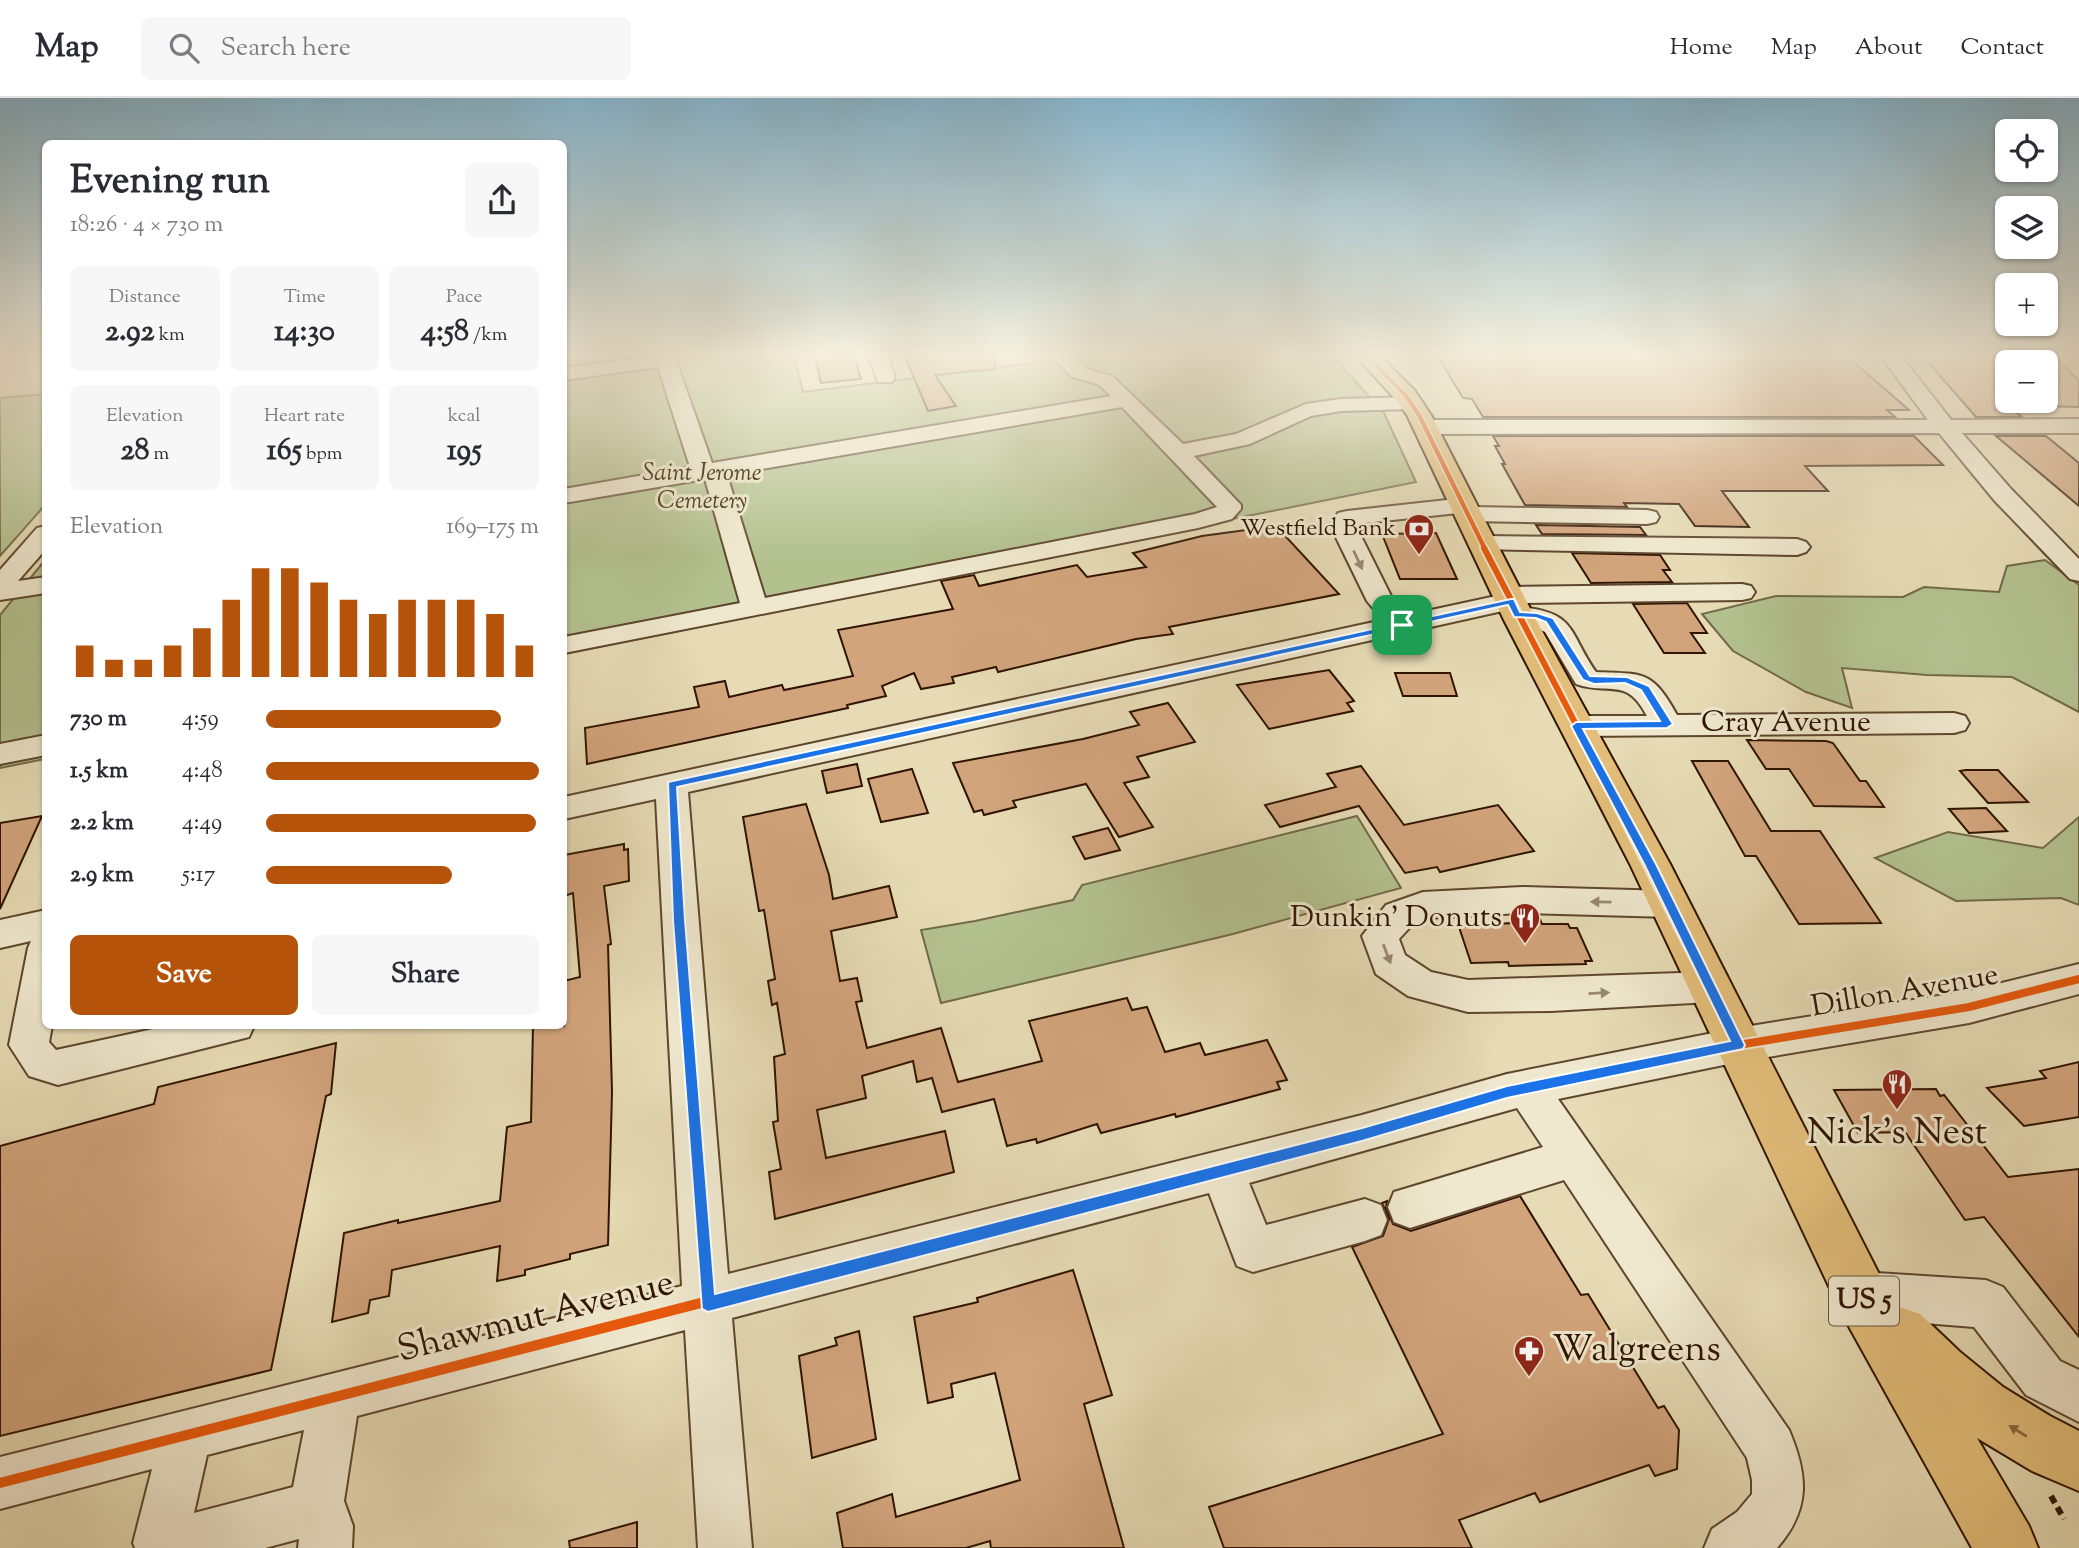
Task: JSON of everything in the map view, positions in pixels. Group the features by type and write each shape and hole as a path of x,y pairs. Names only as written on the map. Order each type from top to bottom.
{"main road":[{"name":"US 5","path":"1421,420 1512,604 1670,904 1861,1295 2007,1548"},
{"path":"1861,1295 1939,1374 1985,1410 2048,1449 2079,1461"}],"street":[{"path":"689,420 755,608"},
{"path":"567,495 1011,420"},
{"path":"567,644 1198,521 1227,512 1229,505 1146,420"},
{"path":"1178,452 1242,439 1285,420"},
{"path":"1573,420 1716,424 2079,425"},
{"path":"1939,420 2032,526 2079,573"},
{"path":"2051,426 2079,447"},
{"path":"1402,625 1380,601 1342,525 1347,519 1361,516 1473,521 1797,547"},
{"path":"1473,521 1647,516"},
{"path":"0,586 42,538"},
{"path":"0,592 42,585"},
{"path":"567,807 1402,625 1512,604 1742,592"},
{"name":"Cray Avenue","path":"1576,726 1954,723"},
{"path":"0,754 42,746"},
{"path":"671,785 725,1548"},
{"path":"1670,904 1522,900 1423,905 1399,915 1380,936 1389,964 1421,985 1468,996 1710,987"},
{"path":"0,934 42,925"},
{"path":"42,971 29,1045 43,1064 58,1068 222,1029"},
{"name":"Dillon Avenue","path":"1738,1045 1969,1007 2079,979"},
{"name":"Shawmut Avenue","path":"0,1483 708,1304 1527,1088 1738,1045"},
{"path":"1527,1088 1771,1448 1779,1487 1767,1519 1744,1543 1731,1548"},
{"path":"1410,1207 1574,1157"},
{"path":"1222,1170 1253,1250 1365,1220"},
{"path":"1861,1295 1986,1304 2043,1378 2079,1397"},
{"path":"186,1435 160,1543 166,1547 320,1528 335,1398"}],"lane":[{"path":"1512,604 1550,620 1586,678 1594,681 1627,680 1645,688 1667,724"}],"green space":[{"path":"0,420 42,420 42,508 0,556"},
{"name":"Saint Jerome Cemetery","path":"567,420 1387,420 1416,482 567,653"},
{"path":"2045,560 2079,585 2079,712 2012,677 1927,675 1842,668 1852,708 1806,692 1733,651 1702,614 1776,596 1903,597 1924,587 1999,592 2007,566"},
{"path":"42,564 42,760 0,768 0,615"},
{"path":"1357,816 1401,888 1229,935 941,1003 921,930 1073,900 1082,885"},
{"path":"2079,817 2079,905 2061,898 1956,901 1875,858 1948,832 2043,848"}],"building":[{"path":"1493,436 1914,436 1943,465 1805,466 1828,491 1722,491 1749,527 1695,526 1679,504 1624,503 1627,507 1525,505 1502,464 1505,464 1495,446 1499,446"},
{"path":"1996,436 2046,436 2079,463 2079,506"},
{"path":"1536,525 1640,527 1646,535 1542,534"},
{"path":"1276,526 1339,594 1169,627 1173,634 1136,639 998,672 996,667 952,677 954,683 921,689 914,673 882,686 886,696 847,705 848,708 587,764 585,728 699,707 694,687 725,681 729,697 782,685 784,690 853,676 838,630 953,609 941,581 974,575 979,586 1077,565 1087,577 1146,567 1133,553 1202,536"},
{"name":"Westfield Bank","path":"1436,533 1457,579 1400,579 1382,534"},
{"path":"1572,553 1660,555 1670,570 1663,570 1672,582 1591,583"},
{"path":"1687,603 1707,633 1691,633 1705,653 1664,653 1633,604"},
{"path":"1329,670 1354,701 1347,703 1353,711 1269,729 1237,685"},
{"path":"1395,673 1450,673 1457,696 1403,696"},
{"path":"1168,703 1195,742 1137,757 1149,777 1124,783 1153,827 1119,837 1086,784 1013,801 1016,807 984,815 982,810 974,812 953,763 1083,739 1139,725 1130,712"},
{"path":"1747,740 1833,743 1860,781 1866,781 1884,807 1814,806 1789,769 1766,769"},
{"path":"1692,761 1728,761 1771,831 1820,831 1881,923 1799,924 1756,856 1745,856"},
{"path":"857,764 862,786 827,793 822,771"},
{"path":"1361,766 1404,825 1498,805 1534,851 1440,872 1437,867 1405,873 1359,806 1280,827 1265,805 1336,787 1327,774"},
{"path":"912,769 928,813 881,822 868,779"},
{"path":"1998,770 2028,802 1988,803 1960,771"},
{"path":"806,804 829,875 833,899 889,886 897,917 831,931 840,981 857,978 862,1001 856,1002 867,1048 941,1028 958,1082 1042,1061 1029,1021 1127,998 1132,1010 1147,1007 1165,1052 1200,1043 1205,1055 1267,1040 1287,1080 1277,1082 1280,1089 1176,1117 1175,1114 1101,1133 1097,1124 1037,1143 1036,1139 1007,1146 994,1099 942,1112 932,1078 917,1082 913,1061 862,1076 866,1098 817,1110 826,1158 945,1131 954,1172 775,1219 769,1172 781,1169 773,1122 778,1121 774,1057 785,1054 777,1003 772,1005 768,981 775,979 764,910 759,911 743,817"},
{"path":"1986,808 2007,831 1969,833 1949,809"},
{"path":"42,816 0,909 0,823"},
{"path":"1108,828 1120,850 1085,859 1073,837"},
{"path":"624,844 624,850 628,849 629,881 604,886 611,944 608,945 612,1092 608,1245 570,1254 570,1259 525,1270 525,1275 497,1281 500,1246 392,1270 389,1296 370,1300 368,1313 332,1322 344,1233 500,1201 507,1127 531,1122 533,1029 567,1029 567,980 580,977 573,893 567,895 567,854"},
{"name":"Dunkin' Donuts","path":"1540,919 1542,924 1568,924 1570,928 1577,928 1592,961 1585,961 1586,964 1509,966 1508,962 1471,963 1459,927 1495,927 1494,924 1514,923 1512,920"},
{"path":"336,1043 331,1094 326,1096 271,1370 0,1436 0,1146 154,1104 158,1087"},
{"path":"2079,1062 2079,1117 2024,1126 1987,1088 2046,1078 2040,1071"},
{"path":"1936,1089 1940,1096 1944,1095 2008,1177 2079,1169 2079,1337 1984,1217 1965,1220 1905,1132 1858,1133 1834,1090"},
{"path":"1520,1196 1581,1295 1588,1294 1658,1408 1664,1406 1679,1430 1677,1469 1655,1476 1649,1465 1540,1502 1535,1493 1459,1520 1472,1548 1224,1548 1209,1507 1443,1434 1352,1247 1383,1236 1389,1219 1382,1203 1387,1201 1386,1208 1393,1224 1411,1231"},
{"path":"1073,1270 1112,1395 1084,1404 1124,1548 991,1548 990,1541 966,1548 843,1548 837,1513 892,1494 896,1517 1020,1480 995,1373 951,1384 953,1397 928,1403 914,1317 978,1302 977,1298"},
{"path":"859,1331 876,1439 812,1458 799,1356 837,1345 835,1338"},
{"path":"637,1522 637,1548 570,1548 569,1541"}],"cycle path":[{"path":"1421,420 1519,618 1650,864 1738,1045"},
{"path":"0,1483 1362,1134 1507,1092 1738,1045 1969,1007 2079,979"}],"place":[{"name":"Westfield Bank","path":"1419,556"},
{"name":"Dunkin' Donuts","path":"1525,945"},
{"name":"Nick's Nest","path":"1897,1111"},
{"name":"Walgreens","path":"1529,1378"}],"route":[{"path":"1511,601 1517,615 1537,615 1550,620 1586,678 1594,681 1627,680 1637,682 1645,688 1667,724 1576,726 1650,864 1738,1045 1507,1092 1362,1134 708,1304 671,785 1402,625 1511,601"}]}
